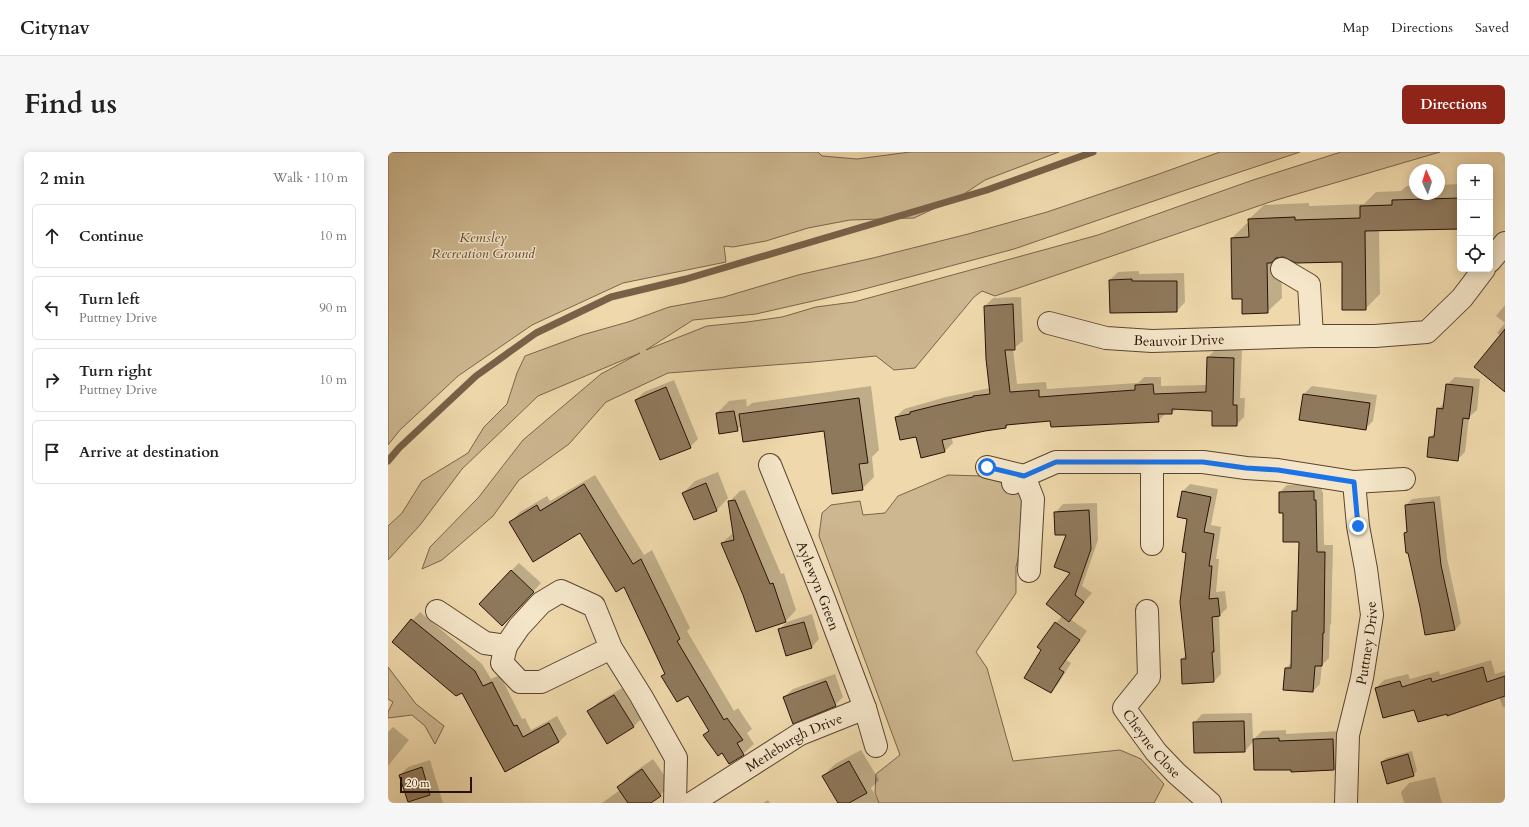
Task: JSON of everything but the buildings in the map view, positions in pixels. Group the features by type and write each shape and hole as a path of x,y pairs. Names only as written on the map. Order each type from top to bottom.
{"street":[{"path":"1493,257 1505,243"},
{"path":"1282,269 1309,284 1312,336"},
{"name":"Beauvoir Drive","path":"1049,323 1106,338 1152,342 1312,336 1374,336 1428,332 1462,298 1482,272"},
{"path":"1018,479 1056,462 1203,462 1246,468 1278,470 1354,482 1404,479"},
{"path":"1152,462 1152,544"},
{"name":"Aylewyn Green","path":"770,465 824,599 865,708"},
{"path":"987,467 1018,479 1033,500 1029,571"},
{"name":"Puttney Drive","path":"1346,803 1348,735 1362,678 1372,615 1366,569 1358,526 1354,482"},
{"path":"611,648 541,682 520,682 502,663 506,646 519,627 541,603 561,591 594,606 611,648 641,696 676,758 675,803"},
{"path":"437,611 485,643 506,646"},
{"name":"Cheyne Close","path":"1146,611 1149,677 1124,708 1156,752 1176,773 1210,803"},
{"path":"865,708 876,746"},
{"name":"Merleburgh Drive","path":"692,803 800,734 865,708"}],"green space":[{"name":"Kemsley Recreation Ground","path":"388,152 818,152 822,156 857,159 910,152 1059,152 985,180 961,196 914,218 850,220 808,228 766,241 733,247 724,246 726,262 623,283 532,325 458,376 400,430 388,445"},
{"path":"1220,152 1300,152 1014,249 857,291 756,314 693,320 646,350 707,326 782,317 816,307 854,302 1098,235 1253,180 1341,152 1440,152 1273,201 995,296 982,291 974,297 915,368 894,370 876,356 668,373 606,402 569,444 519,480 493,516 442,560 422,569 430,547 478,498 523,440 601,374 640,353 538,396 462,469 420,525 388,560 388,526 402,513 422,481 468,453 484,427 507,404 517,373 525,356 582,335 628,322 669,307 724,297 798,275 968,234 1047,212"},
{"path":"948,475 983,476 1013,483 1022,499 1024,534 1016,567 1016,593 976,652 987,668 1013,761 1120,750 1141,759 1164,784 1154,803 879,803 875,793 876,774 900,755 819,536 822,513 831,505 860,501 863,515 885,513 898,496"},
{"path":"388,667 416,704 444,726 435,744 425,726 412,715 388,718 388,712 393,702 388,699"}],"waterway":[{"path":"388,461 399,448 476,376 536,333 611,297 686,279 987,190 1093,152"}],"route":[{"path":"987,467 1024,476 1056,462 1203,462 1246,468 1278,470 1354,482 1358,526"}]}
